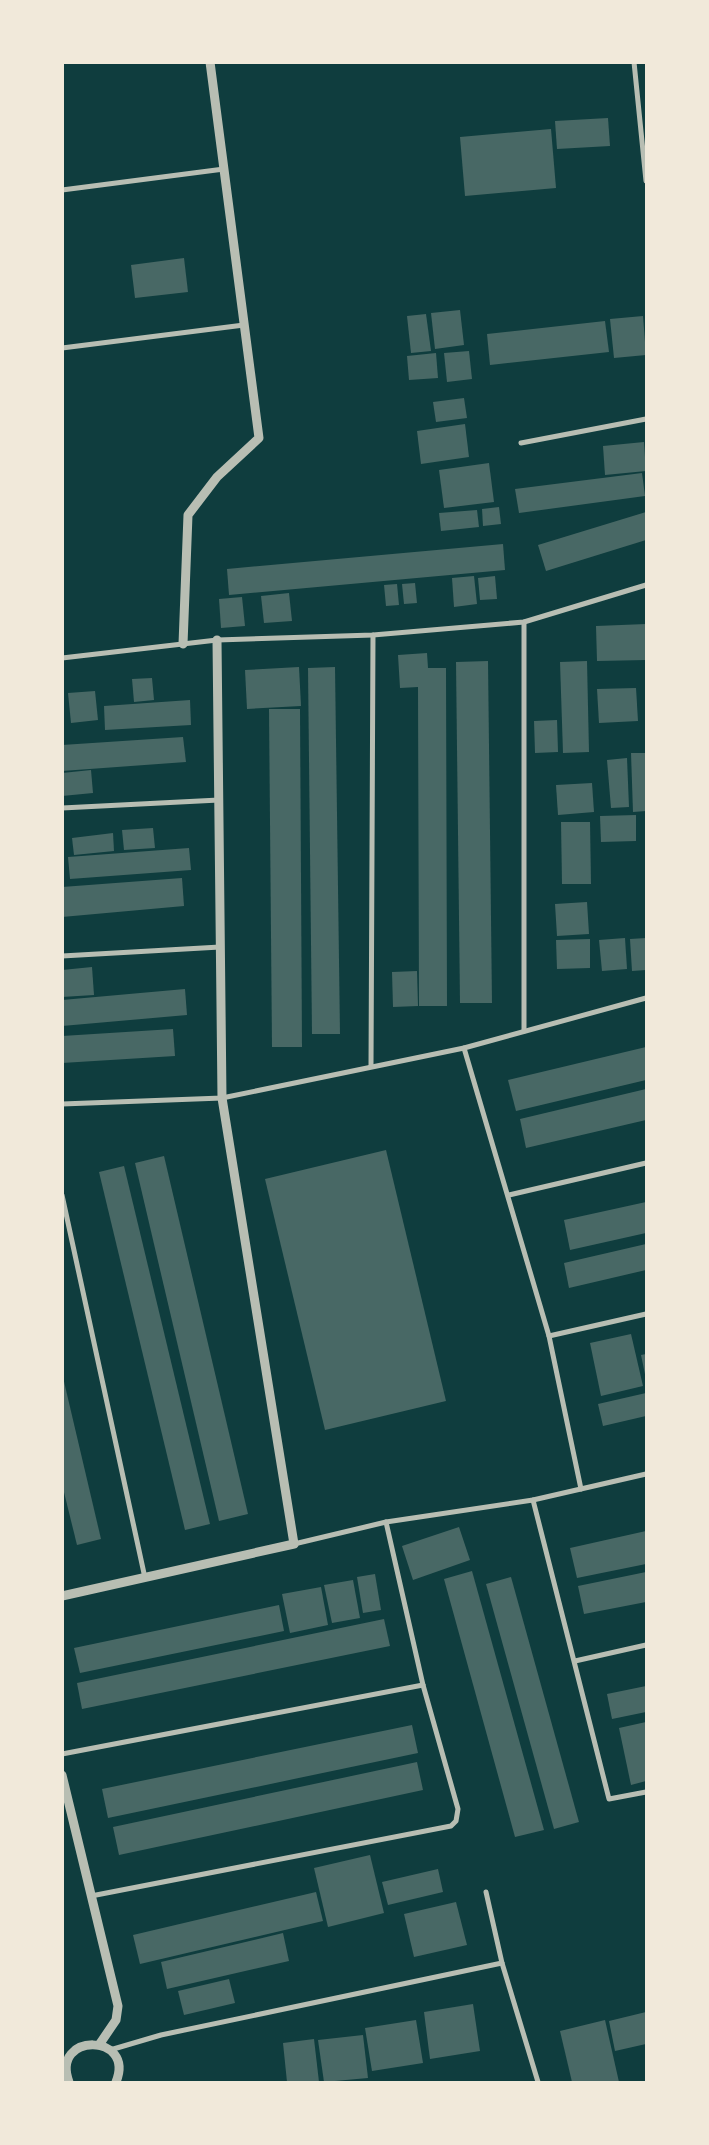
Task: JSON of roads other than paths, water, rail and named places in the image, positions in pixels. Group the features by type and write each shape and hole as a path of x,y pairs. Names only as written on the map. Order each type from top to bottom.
{"street":[{"path":"184,644 188,515 216,477 259,438 210,62"},
{"path":"634,62 646,181"},
{"path":"62,190 224,169"},
{"path":"62,348 244,325"},
{"path":"521,443 646,419"},
{"path":"62,658 217,640 373,634 524,622 646,585"},
{"path":"524,622 524,1031"},
{"path":"371,1066 373,634"},
{"path":"217,640 222,1098 294,1544"},
{"path":"62,808 220,800"},
{"path":"62,956 220,947"},
{"path":"62,1104 222,1098 464,1048 646,998"},
{"path":"464,1048 509,1195 549,1336 581,1490"},
{"path":"509,1195 646,1163"},
{"path":"62,1195 145,1578"},
{"path":"549,1336 646,1314"},
{"path":"62,1596 386,1522 533,1500 646,1474"},
{"path":"533,1500 610,1800 646,1792"},
{"path":"91,1896 451,1826 456,1821 458,1809 423,1685 386,1522"},
{"path":"575,1661 646,1645"},
{"path":"62,1754 423,1685"},
{"path":"62,1775 118,2006 116,2020 99,2044"},
{"path":"486,1892 502,1963 538,2082"},
{"path":"110,2050 170,2033 502,1963"},
{"path":"69,2082 66,2074 66,2065 75,2050 82,2046 99,2044 110,2050 118,2064 119,2073 116,2082"}]}
